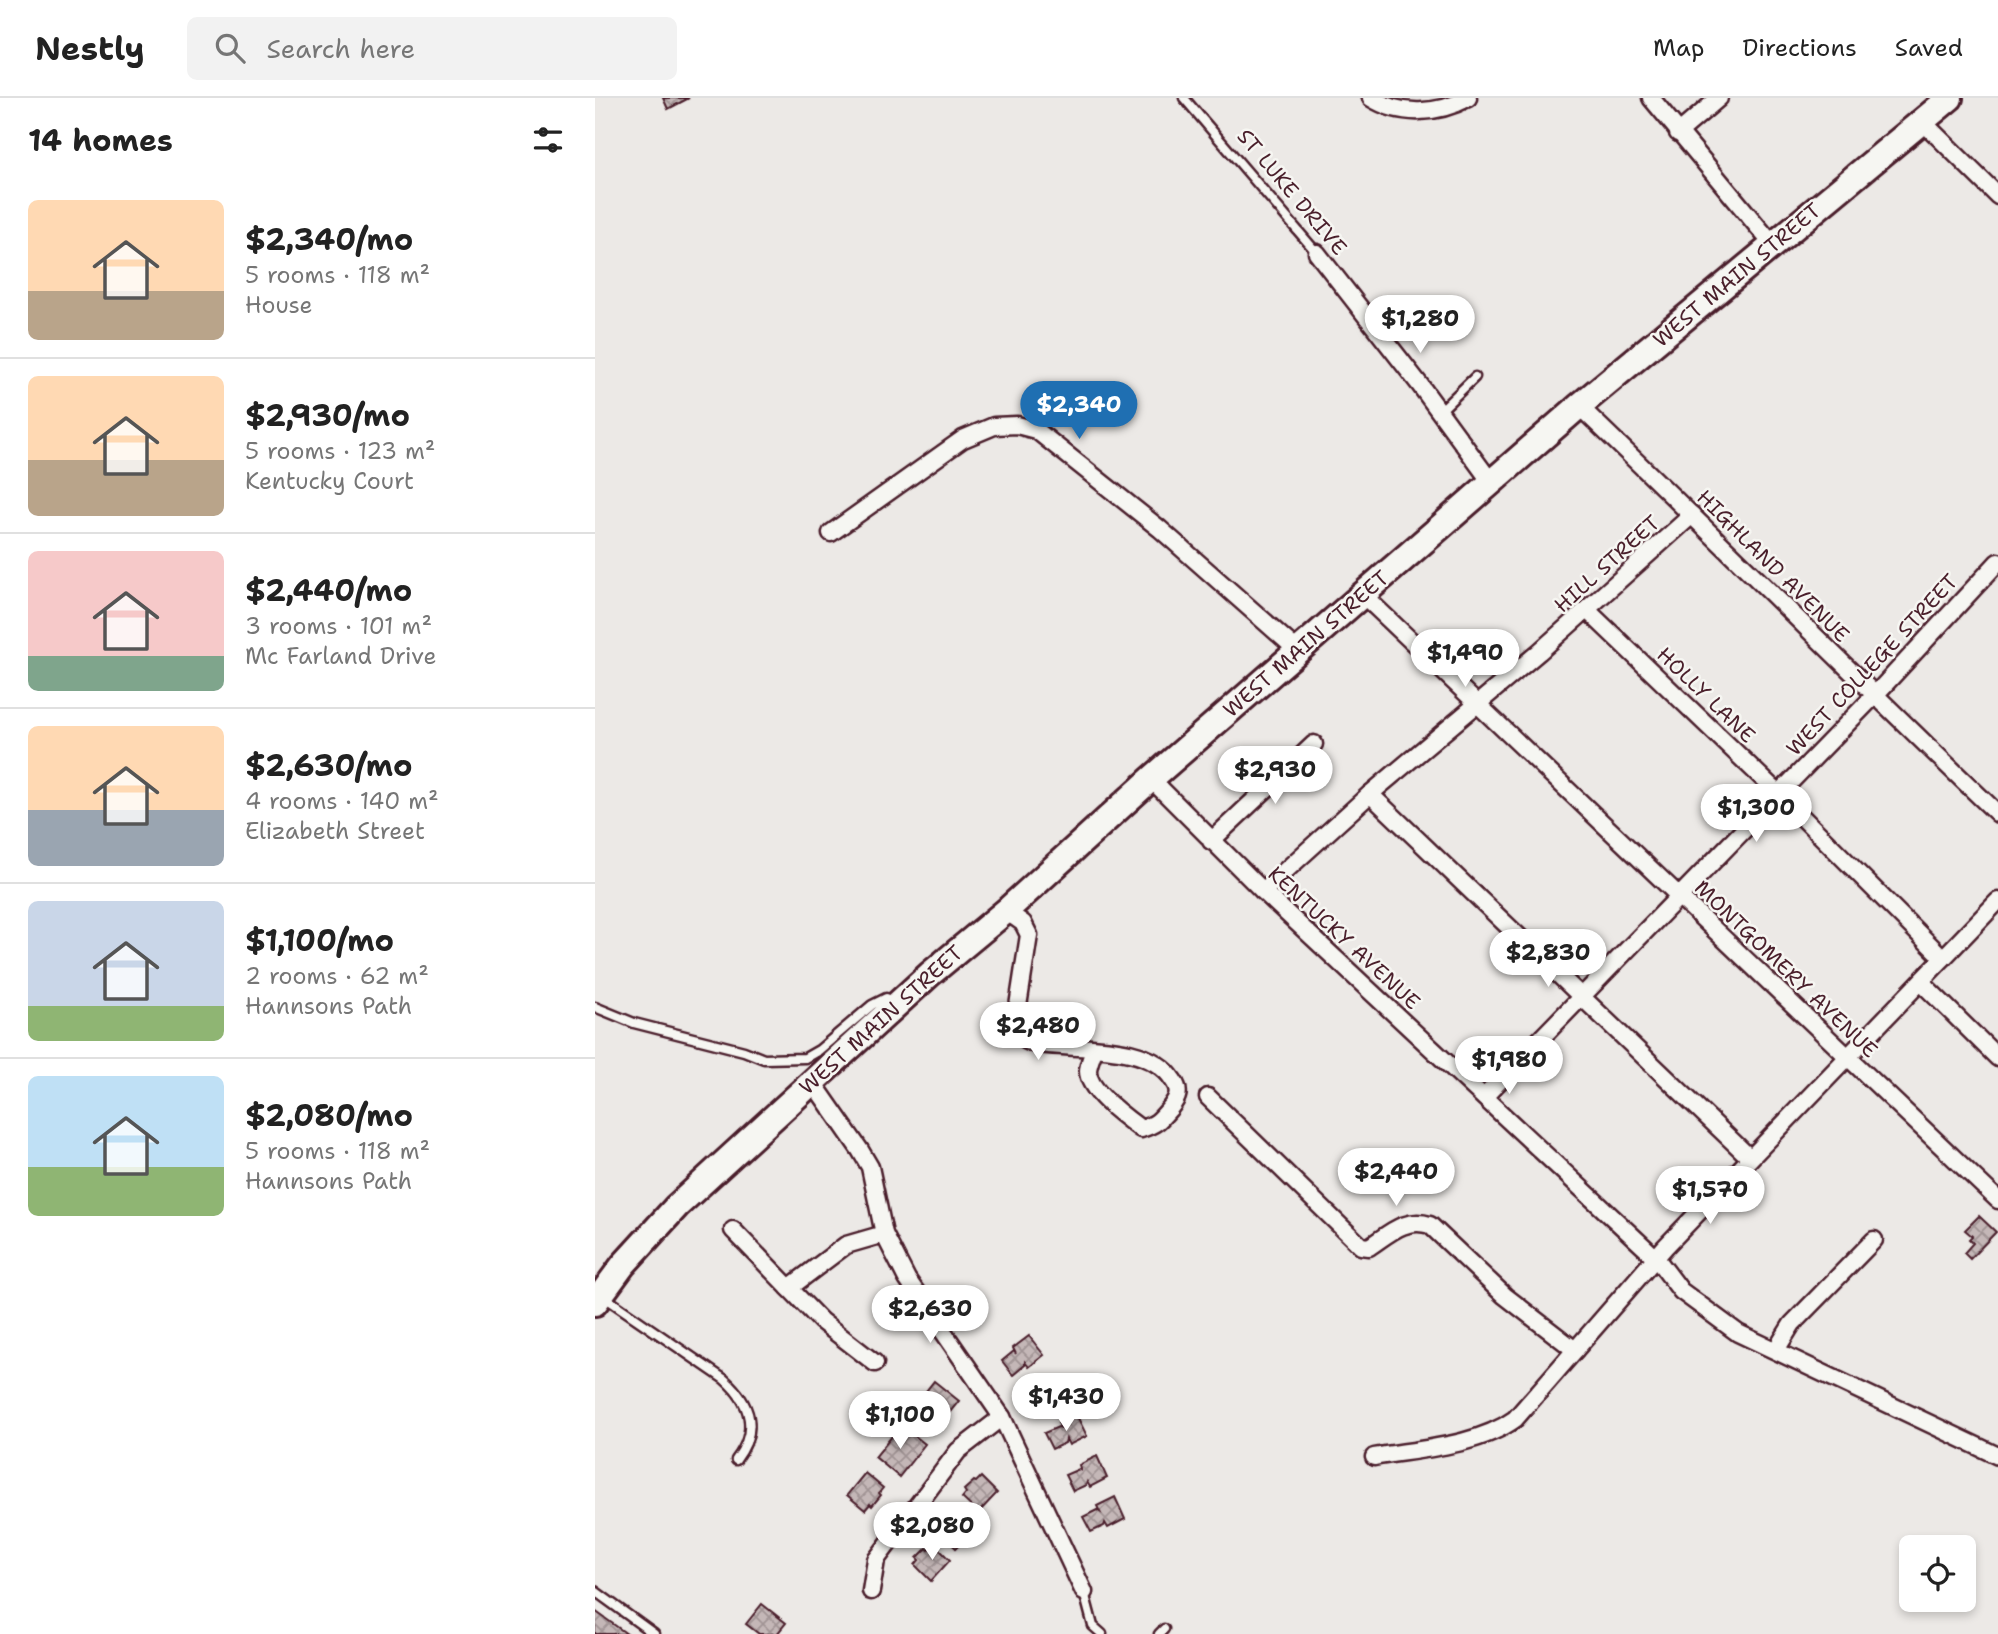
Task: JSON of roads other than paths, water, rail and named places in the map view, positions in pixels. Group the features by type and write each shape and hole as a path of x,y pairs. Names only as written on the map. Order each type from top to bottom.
{"main road":[{"name":"WEST MAIN STREET","path":"598,1298 639,1246 677,1206 930,974 1006,911 1297,650 1579,406 1945,100"}],"street":[{"path":"1371,98 1378,103 1403,110 1426,111 1452,107 1468,98"},
{"path":"1651,98 1773,245"},
{"path":"1678,133 1719,98"},
{"path":"1922,121 1998,196"},
{"name":"ST LUKE DRIVE","path":"1317,253 1440,411 1491,482"},
{"name":"HIGHLAND AVENUE","path":"1579,406 1998,814"},
{"path":"831,533 963,439 994,426 1017,425 1035,430 1160,529 1297,650"},
{"name":"HILL STREET","path":"1263,891 1370,794 1587,610 1692,515"},
{"name":"WEST COLLEGE STREET","path":"1484,1097 1874,696 1998,562"},
{"name":"MONTGOMERY AVENUE","path":"1362,594 1998,1200"},
{"name":"HOLLY LANE","path":"1587,610 1779,794 1944,958"},
{"path":"1211,841 1314,744"},
{"name":"KENTUCKY AVENUE","path":"1151,779 1263,891 1656,1258 1681,1291 1738,1333 1998,1456"},
{"path":"1370,794 1751,1158"},
{"path":"1374,1457 1481,1437 1503,1429 1515,1419 1656,1258 1998,901"},
{"path":"1006,911 1023,923 1029,934 1014,1032 1029,1042 1094,1049 1136,1054 1155,1061 1169,1073 1178,1086 1177,1099 1156,1125 1141,1129 1114,1108 1091,1084 1088,1071 1094,1049"},
{"path":"1921,982 1998,1058"},
{"path":"812,1081 870,1167 884,1234 907,1279 1002,1416 1084,1592"},
{"path":"1208,1097 1361,1246 1369,1247 1408,1222 1430,1224 1505,1296 1575,1350"},
{"path":"733,1230 821,1321 875,1363"},
{"path":"789,1288 846,1245 884,1234"},
{"path":"1776,1350 1792,1324 1874,1240"},
{"path":"871,1591 876,1560 900,1527 958,1451 1002,1416"}],"lane":[{"name":"ST LUKE DRIVE","path":"1184,98 1317,253"},
{"path":"1440,411 1475,377"},
{"path":"595,1007 634,1023 744,1051 764,1059 805,1058 819,1050 872,1006 886,998 898,1003"},
{"path":"598,1298 724,1380 740,1396 747,1407 750,1423 744,1450 736,1460"},
{"path":"595,1591 654,1634"},
{"path":"1084,1592 1093,1626 1102,1634"}]}
